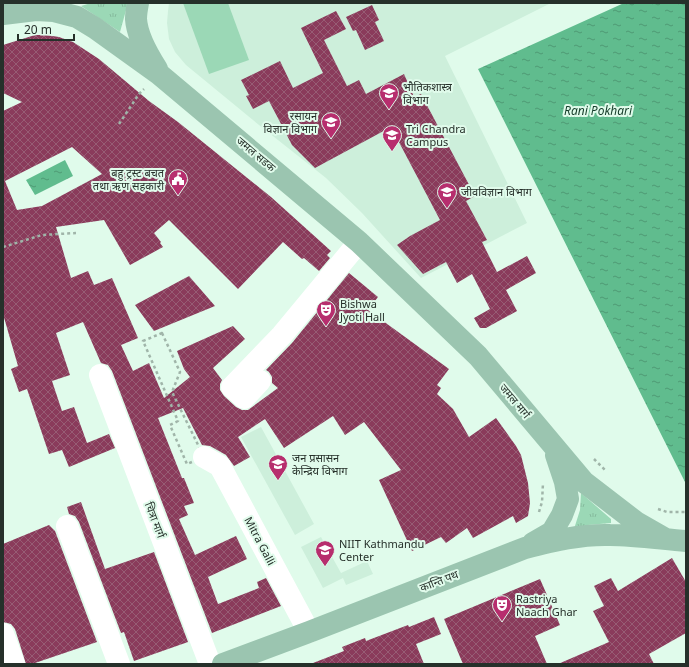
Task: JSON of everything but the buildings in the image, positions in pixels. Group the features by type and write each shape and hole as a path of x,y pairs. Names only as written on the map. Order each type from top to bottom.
{"main road":[{"path":"138,3 136,20 141,38 159,74"},
{"name":"जमल सडक","path":"3,14 36,10 54,11 77,17 95,28 159,74 359,242 478,356"},
{"name":"जमल मार्ग","path":"478,356 552,445"},
{"path":"525,548 552,532 562,515 568,499 566,482 552,445"},
{"name":"कान्ति पथ","path":"552,445 584,482 636,522 664,538"},
{"name":"कान्ति पथ","path":"223,664 525,548 552,541 609,535 664,538 686,541"}],"street":[{"path":"260,381 244,398 232,386 282,335 359,242"},
{"name":"चित्रा मार्ग","path":"100,376 210,664"},
{"name":"Mitra Galli","path":"204,457 220,466 309,632"},
{"path":"67,526 119,664"},
{"path":"3,634 14,664"}],"path":[{"path":"119,124 139,94 159,74"},
{"path":"3,247 42,235 76,233"},
{"path":"162,333 180,372 172,392 204,457 187,464 170,425 178,421 143,342 162,333"},
{"path":"538,516 542,502 543,480"},
{"path":"654,508 667,512 686,512"}],"shaded area":[{"name":"Tri Chandra Campus","path":"169,3 551,3 445,56 527,223 421,278 362,213 326,178 186,65 175,52 169,39 167,23"},
{"name":"जन प्रसासन केन्द्रिय विभाग","path":"261,427 314,524 295,535 241,437"},
{"name":"NIIT Kathmandu Center","path":"321,537 341,573 367,561 373,574 346,585 343,578 323,588 301,547"}],"green space":[{"path":"91,3 128,3 120,32 81,6"},
{"path":"183,3 228,3 249,60 209,74"},
{"path":"581,493 611,519 611,523 588,525 574,529 580,510"}],"water":[{"name":"Rani Pokhari","path":"624,3 686,3 686,484 478,69"},
{"path":"65,160 73,176 35,195 26,180"}],"place":[{"name":"भौतिकशास्त्र विभाग","path":"389,110"},
{"name":"रसायन विज्ञान विभाग","path":"331,139"},
{"name":"Tri Chandra Campus","path":"392,152"},
{"name":"बहु ट्रस्ट बचत तथा ऋण सहकारी","path":"178,196"},
{"name":"जीवविज्ञान विभाग","path":"447,209"},
{"name":"Bishwa Jyoti Hall","path":"326,327"},
{"name":"जन प्रसासन केन्द्रिय विभाग","path":"278,481"},
{"name":"NIIT Kathmandu Center","path":"325,567"},
{"name":"Rastriya Naach Ghar","path":"502,622"}]}
